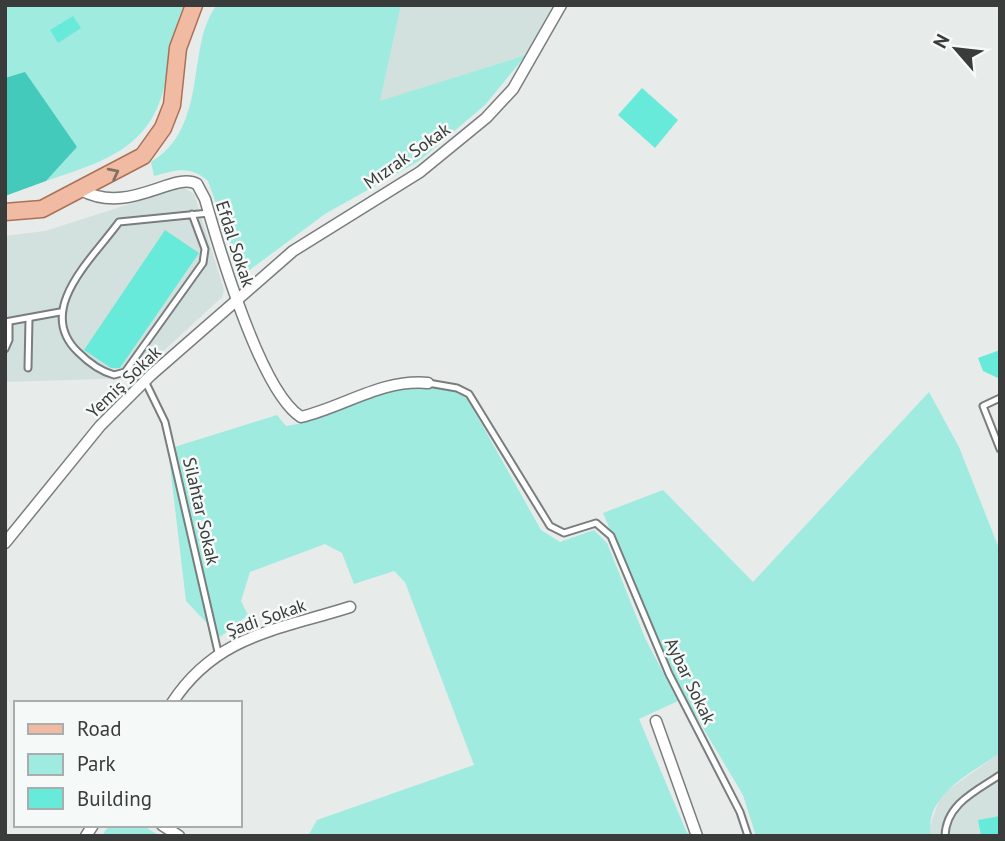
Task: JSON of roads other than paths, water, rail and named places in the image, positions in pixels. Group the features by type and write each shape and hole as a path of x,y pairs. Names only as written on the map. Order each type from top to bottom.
{"main road":[{"path":"5,212 42,209 134,163 150,148 163,128 172,105 178,48 194,5"}],"street":[{"name":"Mızrak Sokak","path":"237,300 312,237 420,172 486,118 513,89 561,5"},
{"name":"Efdal Sokak","path":"81,190 100,198 118,200 190,181 201,190 237,300 279,396 301,417 377,388 403,382 428,383"},
{"name":"Yemiş Sokak","path":"5,542 100,426 145,381 237,300"},
{"name":"Şadi Sokak","path":"174,701 198,669 218,652 233,644 350,607"},
{"path":"656,720 697,836"}],"lane":[{"path":"192,215 205,249 203,263 125,372 110,374 80,354 65,336 60,312 66,294 119,222 209,213"},
{"path":"5,349 9,340 7,322 60,312"},
{"path":"29,319 29,368"},
{"name":"Silahtar Sokak","path":"145,381 165,422 218,652"},
{"name":"Aybar Sokak","path":"428,383 457,388 470,394 550,526 564,533 596,523 611,536 669,674 740,812 748,836"},
{"path":"1000,398 983,405 1000,449"},
{"path":"945,836 946,823 959,802 1000,775"}]}
